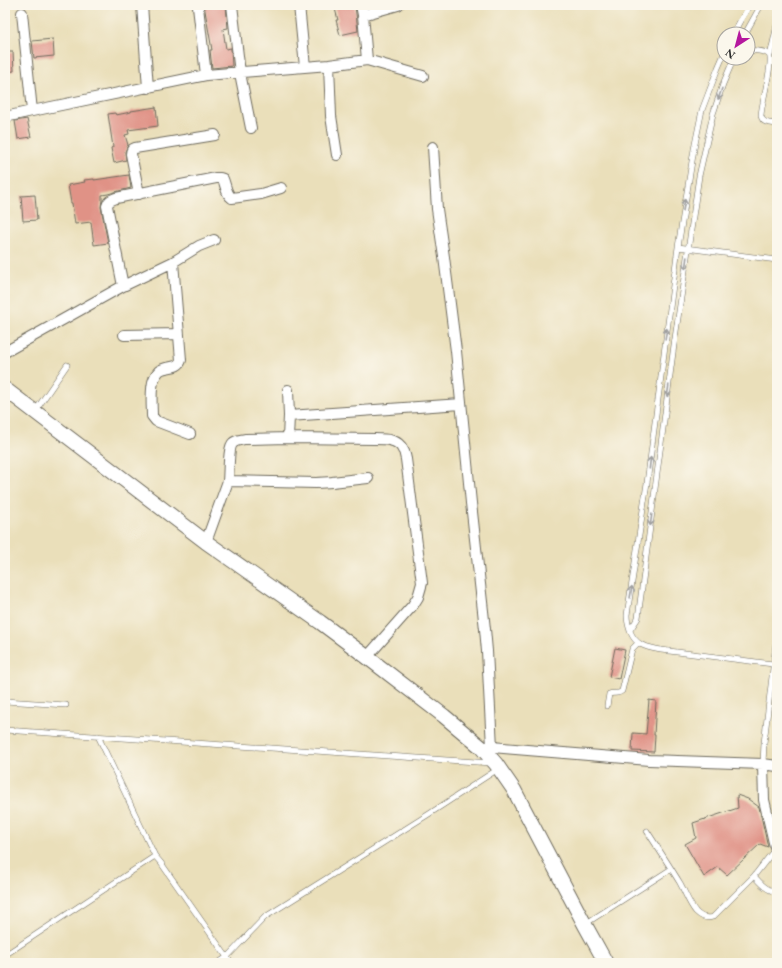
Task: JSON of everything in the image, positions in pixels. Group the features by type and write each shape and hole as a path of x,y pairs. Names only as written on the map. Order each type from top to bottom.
{"main road":[{"path":"5,389 206,542 320,622 486,747 514,790 606,963"}],"street":[{"path":"142,5 148,88"},
{"path":"232,5 240,73 252,128"},
{"path":"299,5 305,67"},
{"path":"361,5 367,60"},
{"path":"363,16 398,5"},
{"path":"198,7 206,75"},
{"path":"22,13 32,110"},
{"path":"5,117 32,110 148,88 206,75 329,66 367,60 423,76"},
{"path":"329,66 331,116 337,155"},
{"path":"139,194 131,154 133,149 215,135"},
{"path":"433,147 437,209 456,351 487,651 486,747 649,760 763,764 777,766"},
{"path":"124,286 107,206 108,202 111,200 216,178 223,179 227,193 232,198 261,194 281,188"},
{"path":"5,352 124,286 173,262 199,246 214,240"},
{"path":"173,262 181,360 177,366 163,368 154,379 152,388 152,416 156,421 190,434"},
{"path":"124,335 179,334"},
{"path":"288,390 288,438"},
{"path":"289,416 461,404"},
{"path":"206,542 228,481 230,448 233,443 238,440 288,438 388,439 396,443 403,448 406,459 422,583 418,597 413,605 367,657"},
{"path":"228,481 316,483 368,478"},
{"path":"763,764 764,800 776,852"}],"lane":[{"path":"737,26 750,5"},
{"path":"749,26 761,5"},
{"path":"777,26 770,56 771,60 761,116 761,119 764,122 777,124"},
{"path":"756,51 767,53 770,56"},
{"path":"719,66 702,110 694,149 678,248 627,622 632,636 638,643 648,648 773,664"},
{"path":"630,630 638,618 674,345 699,176 713,114 731,66"},
{"path":"678,248 777,260"},
{"path":"35,411 67,365"},
{"path":"763,764 764,743 777,635"},
{"path":"607,706 610,693 618,694 622,691 632,649 638,643"},
{"path":"5,700 66,704"},
{"path":"5,730 498,766"},
{"path":"98,736 155,856 231,963"},
{"path":"218,963 227,957 264,917 429,814 498,766"},
{"path":"647,830 681,884 693,908 703,917 713,917 776,852"},
{"path":"5,955 155,856"},
{"path":"585,925 671,869"},
{"path":"754,876 766,888 773,892 777,892"}],"building":[{"path":"204,5 226,5 228,28 223,29 226,49 231,48 232,66 212,68 210,50 212,50"},
{"path":"334,5 355,5 358,31 340,35"},
{"path":"53,39 54,56 34,58 32,41"},
{"path":"5,52 13,52 14,71 5,72"},
{"path":"156,107 158,126 128,130 129,134 125,135 128,145 125,152 126,160 114,163 108,114 115,113 116,115"},
{"path":"27,119 31,137 18,139 15,121"},
{"path":"129,175 131,188 102,195 101,207 108,243 94,245 91,222 75,224 68,185 85,182 84,180"},
{"path":"35,195 37,220 23,221 21,196"},
{"path":"615,648 625,650 619,679 609,677"},
{"path":"649,700 656,701 654,752 632,751 633,733 646,734"},
{"path":"737,795 748,799 759,807 768,847 760,844 727,875 718,867 704,877 685,844 696,838 693,823 738,808"}]}
